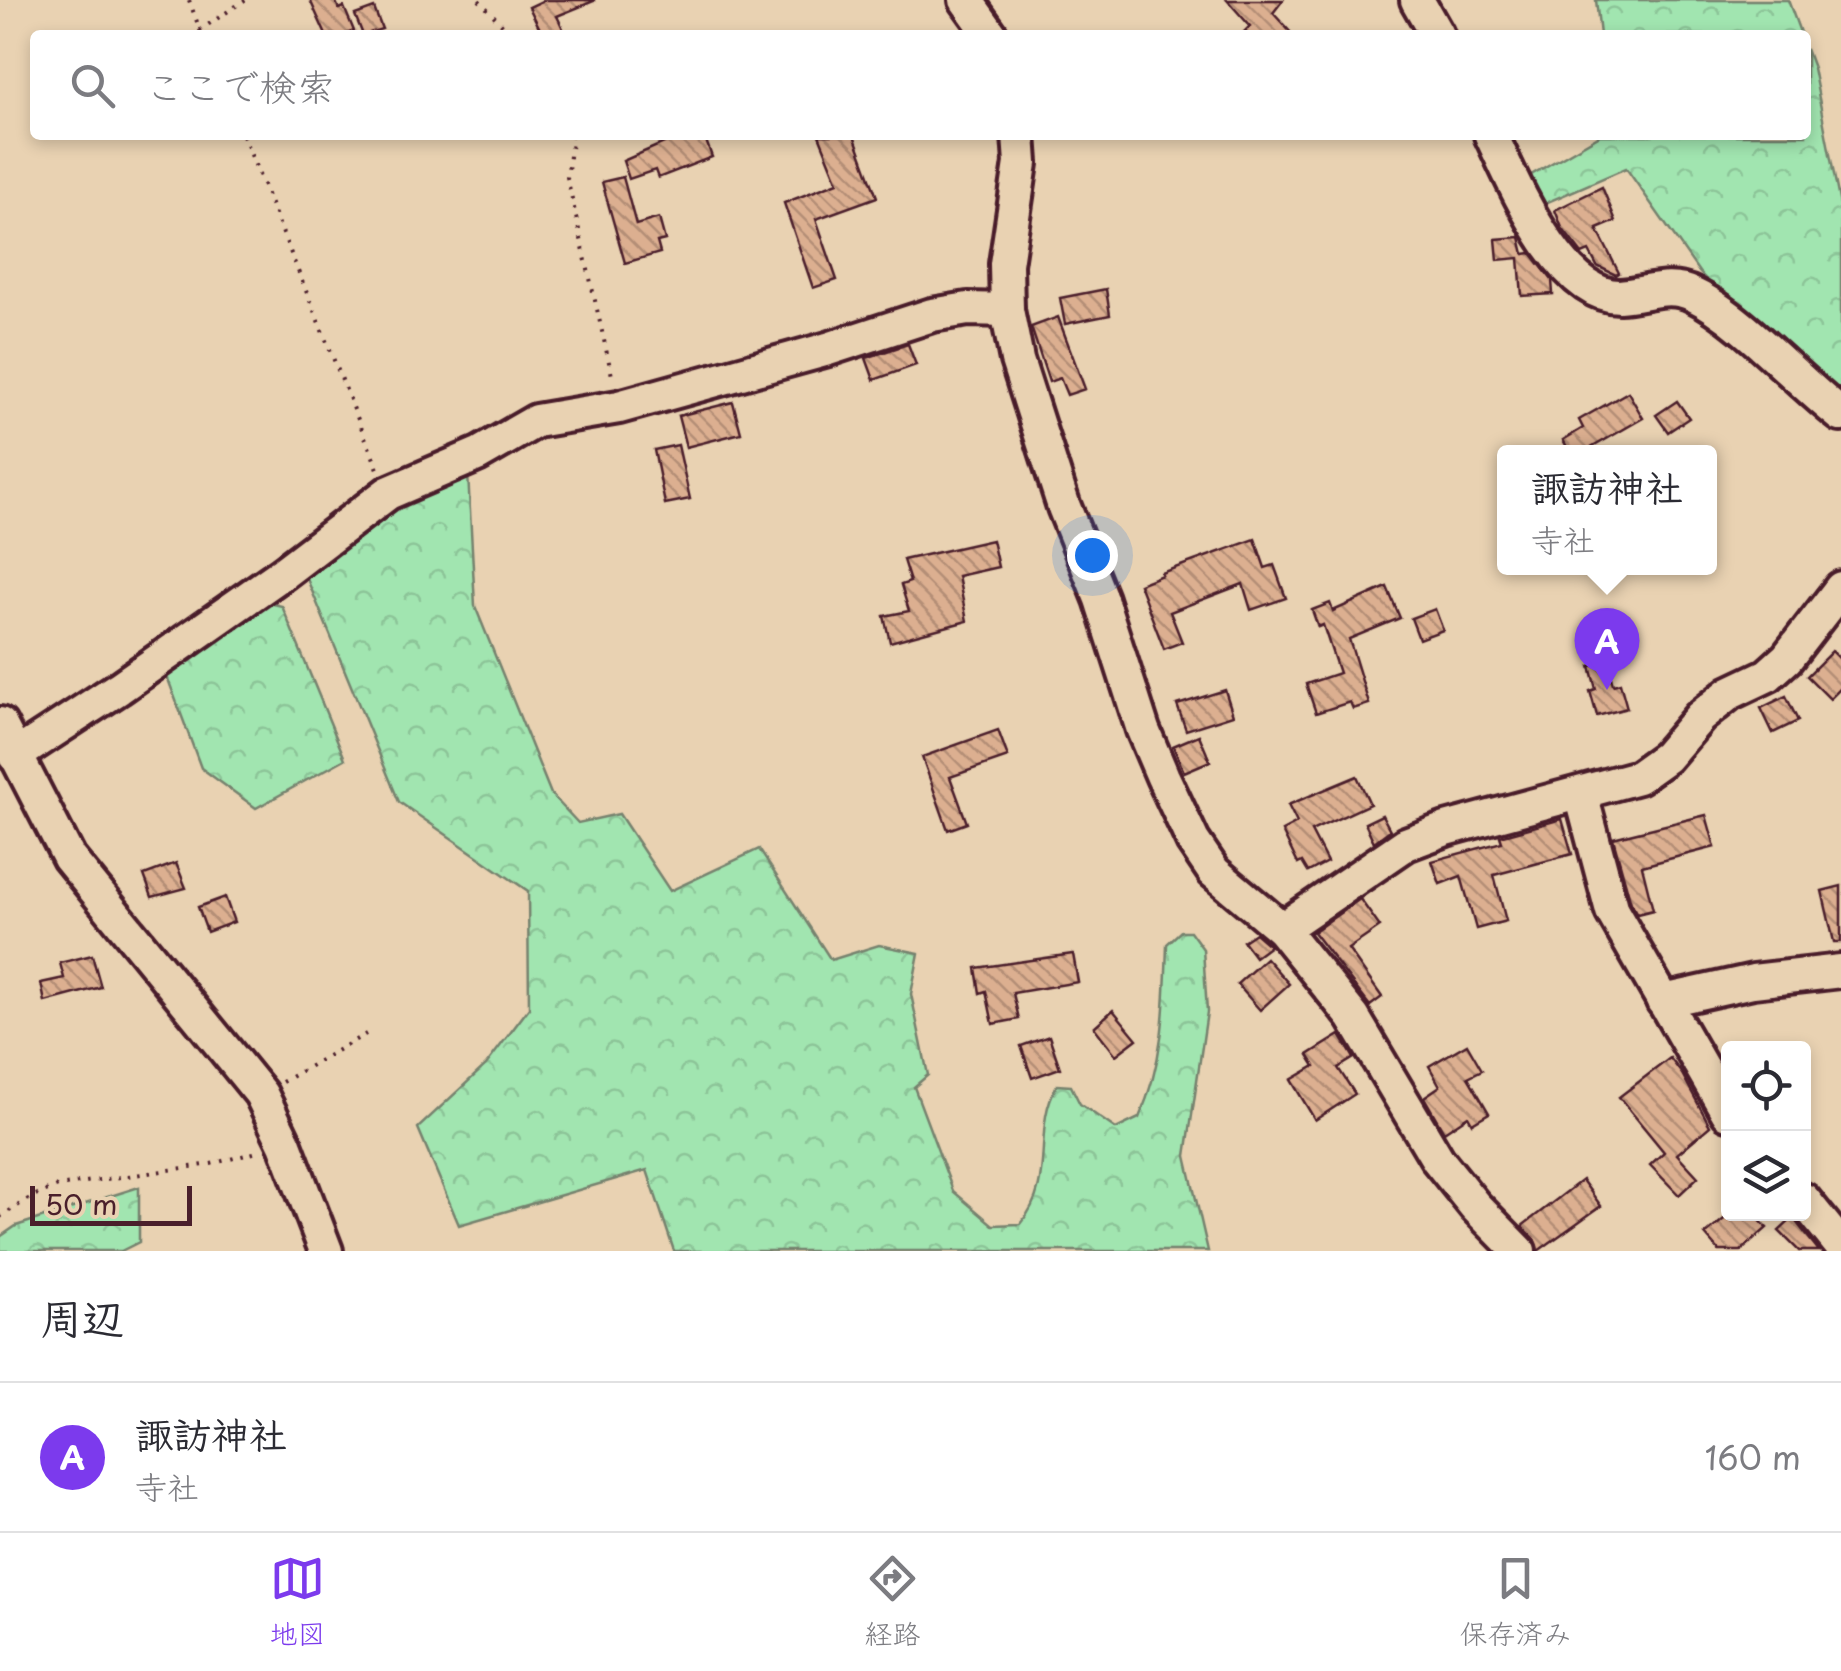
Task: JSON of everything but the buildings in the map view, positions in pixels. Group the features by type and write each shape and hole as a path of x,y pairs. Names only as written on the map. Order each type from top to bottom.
{"street":[{"path":"966,0 987,30"},
{"path":"1416,0 1434,30"},
{"path":"1019,140 1022,163 1006,264 1007,310 1018,360 1064,506 1163,777 1192,841 1214,872 1282,929 1352,1016 1438,1160 1519,1251"},
{"path":"1494,140 1551,248 1580,279 1616,296 1668,288 1690,292 1716,307 1841,415"},
{"path":"15,756 152,665 388,494 479,454 536,421 619,408 932,315 968,309 1007,310"},
{"path":"1282,929 1406,844 1446,829 1638,776 1666,756 1700,717 1730,693 1768,674 1787,658 1841,588"},
{"path":"0,724 69,858 261,1094 326,1251"},
{"path":"1582,794 1612,911 1721,1100"},
{"path":"1663,1001 1753,981 1841,971"},
{"path":"1811,1209 1841,1246"}],"path":[{"path":"189,0 201,30"},
{"path":"205,30 245,0"},
{"path":"479,0 507,30"},
{"path":"245,140 388,494"},
{"path":"571,140 567,177 619,408"},
{"path":"261,1094 366,1034"},
{"path":"0,1217 58,1186 210,1164 284,1144"}],"green space":[{"path":"1596,0 1788,0 1799,30 1599,30"},
{"path":"1811,63 1841,210 1841,400 1699,272 1626,168 1541,205 1526,178 1591,140 1811,140"},
{"path":"447,468 468,473 475,606 551,794 578,823 619,814 670,891 759,849 831,960 879,945 919,953 911,994 928,1075 914,1087 953,1191 993,1225 1020,1224 1031,1207 1041,1173 1045,1119 1057,1085 1071,1086 1080,1104 1116,1129 1139,1118 1158,1054 1167,944 1181,931 1190,931 1203,949 1207,1012 1186,1156 1208,1251 674,1251 647,1170 459,1225 418,1128 486,1065 529,1008 528,891 399,802 305,574"},
{"path":"265,602 282,606 345,759 256,808 201,768 165,671"},
{"path":"139,1187 139,1242 121,1251 0,1251 0,1237 16,1226"}],"place":[{"name":"諏訪神社","path":"1607,690"}]}
